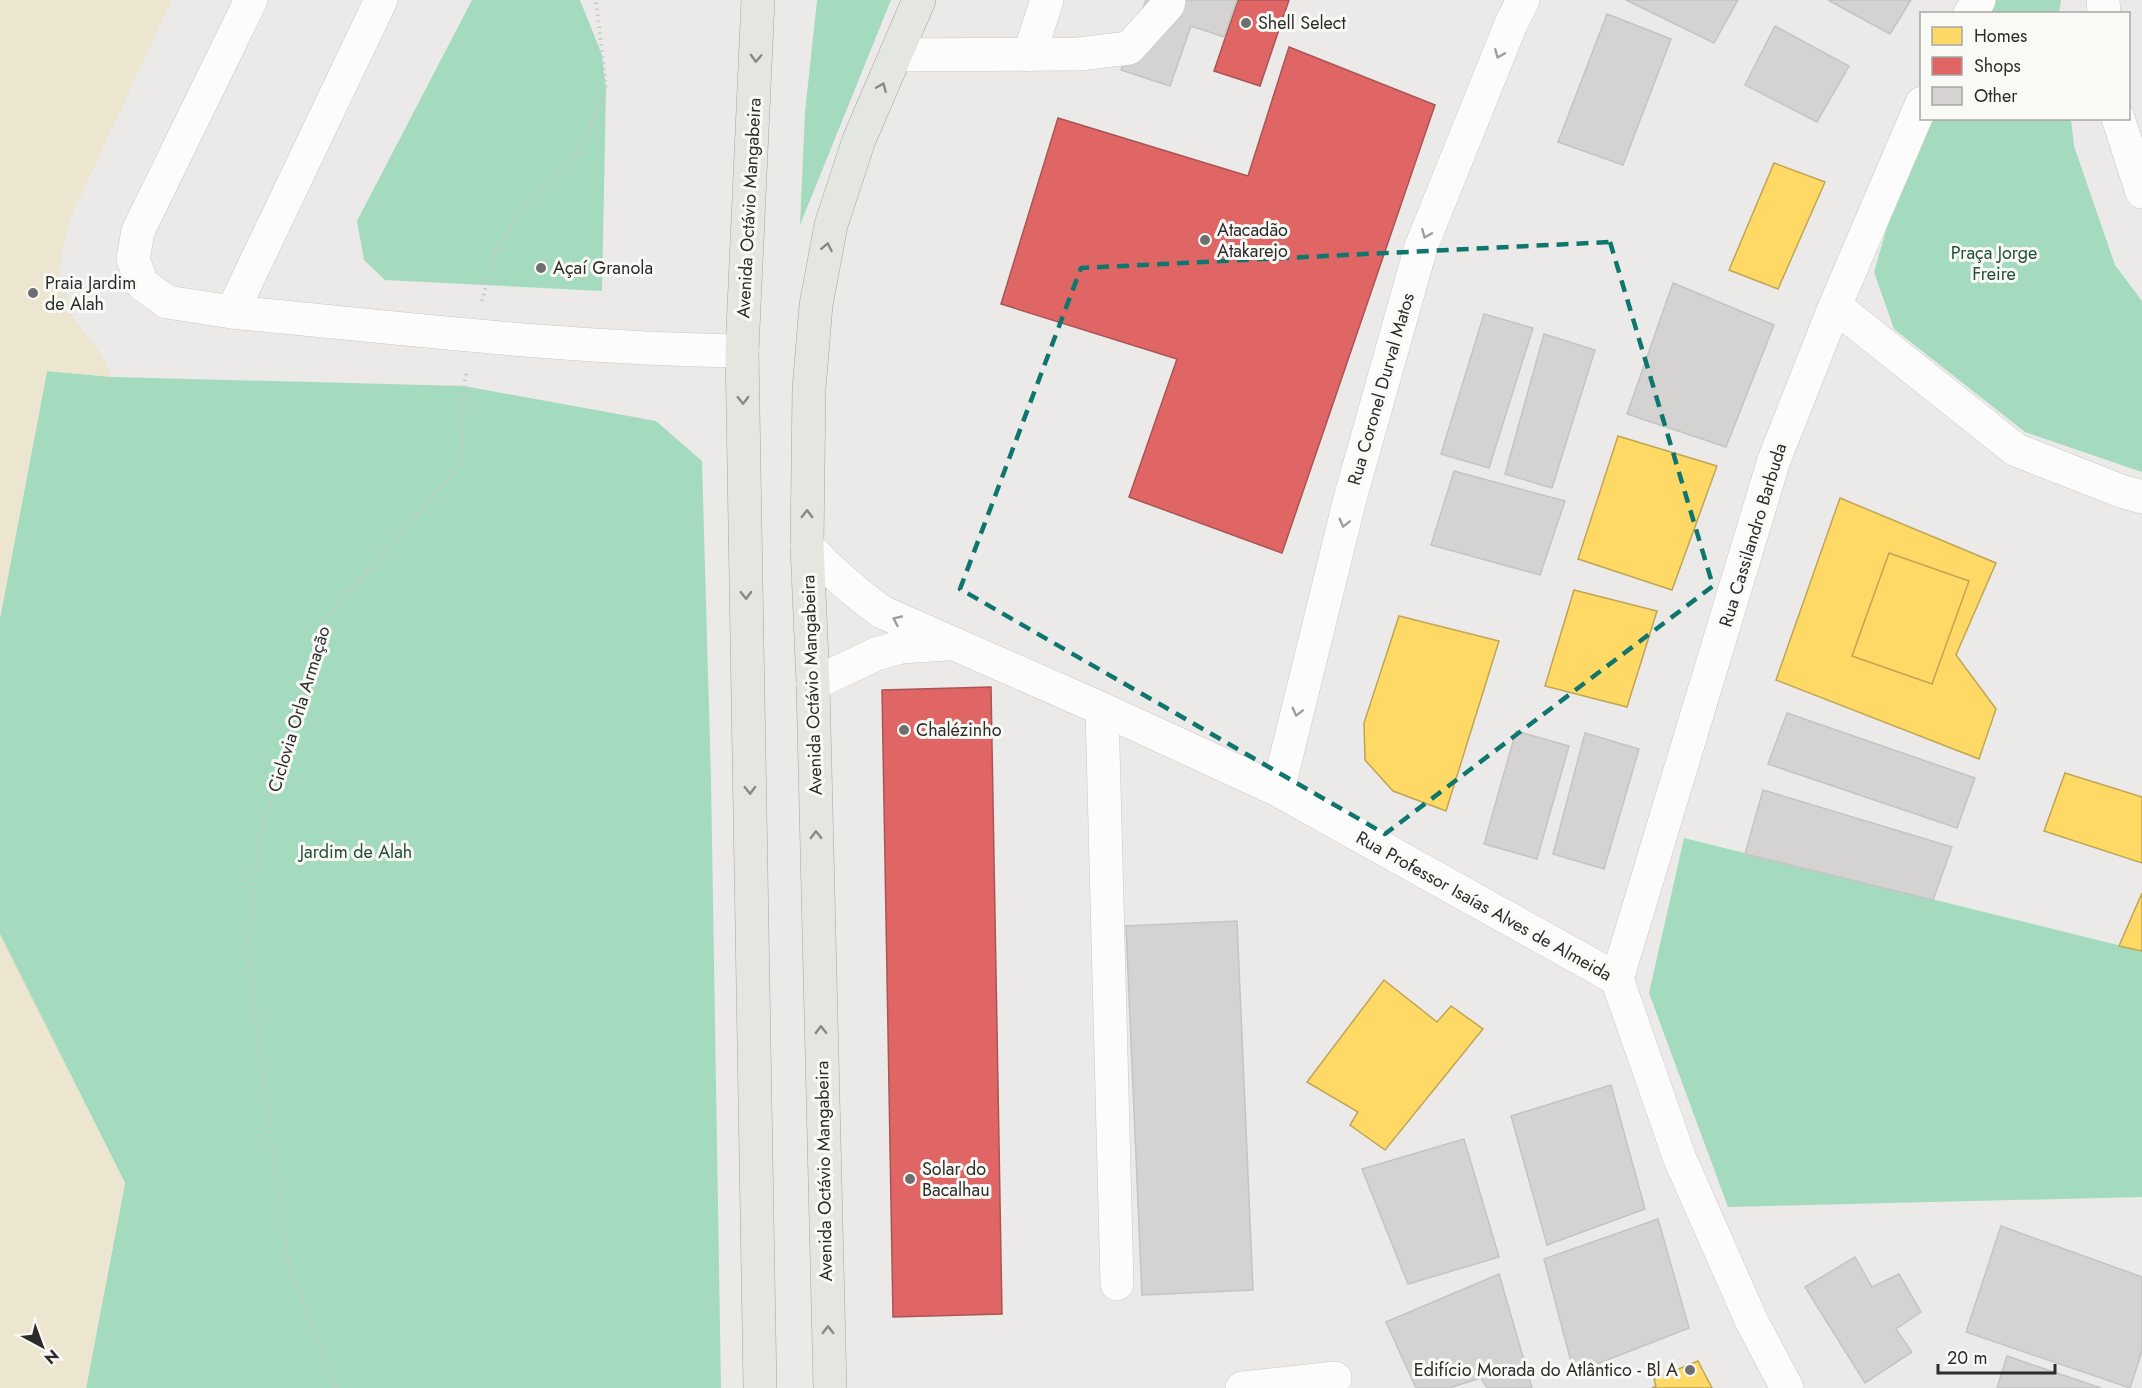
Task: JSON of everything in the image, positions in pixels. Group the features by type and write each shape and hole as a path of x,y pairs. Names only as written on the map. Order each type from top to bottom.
{"main road":[{"name":"Avenida Octávio Mangabeira","path":"758,0 742,351 760,1388"},
{"name":"Avenida Octávio Mangabeira","path":"830,1388 813,684 807,546 809,389 816,305 831,225 859,140 919,0"}],"street":[{"path":"251,0 138,231 134,259 142,284 167,302 232,312 475,335 673,350 742,351"},
{"path":"232,312 381,0"},
{"path":"1029,54 1047,0"},
{"path":"896,55 1079,54 1129,48 1168,5 1169,0"},
{"name":"Rua Coronel Durval Matos","path":"1278,790 1351,495 1421,247 1511,24 1523,0"},
{"name":"Rua Cassilandro Barbuda","path":"1617,979 1774,460 1835,306 1920,108"},
{"path":"2119,120 2142,192"},
{"path":"1835,306 2016,450 2142,497"},
{"name":"Rua Professor Isaías Alves de Almeida","path":"807,546 832,573 857,595 882,612 1278,790 1617,979 1680,1159 1752,1322 1787,1388"},
{"path":"813,684 876,654 901,647 951,644"},
{"path":"1102,709 1116,1284"},
{"path":"1242,1388 1335,1378"}],"path":[{"name":"Ciclovia Orla Armação","path":"336,1388 287,1258 247,951 261,836 321,625 461,464 464,386 494,255 522,209 583,146 606,89 596,0"}],"highlighted area":[{"path":"1610,242 1713,586 1385,834 960,589 1081,268"}],"green space":[{"path":"472,0 580,0 602,55 606,89 602,291 385,280 364,260 357,221"},
{"path":"817,0 891,0 800,225 805,112"},
{"path":"1996,0 2061,0 2059,12 1989,12"},
{"name":"Praça Jorge Freire","path":"1931,120 2071,120 2074,146 2115,265 2142,301 2142,472 2025,432 1894,329 1874,272 1892,210"},
{"name":"Jardim de Alah","path":"47,371 113,377 464,386 656,421 702,461 711,779 721,1388 86,1388 125,1183 0,936 0,618"},
{"path":"1684,838 2142,951 2142,1197 1728,1207 1649,993"}],"sand":[{"name":"Praia Jardim de Alah","path":"0,0 172,0 70,219 59,270 73,317 101,354 113,377 47,371 0,618"},
{"path":"0,934 125,1183 86,1388 0,1388"}],"building: Homes":[{"path":"1774,163 1825,182 1778,289 1729,270"},
{"path":"1618,436 1717,466 1672,590 1578,559"},
{"path":"1840,498 1996,563 1956,655 1996,709 1979,759 1776,680"},
{"path":"1889,553 1969,581 1932,684 1852,656"},
{"path":"1574,590 1657,611 1627,707 1545,686"},
{"path":"1399,616 1499,641 1446,811 1393,791 1365,760 1364,723"},
{"path":"2065,773 2142,797 2142,863 2044,831"},
{"path":"2142,893 2142,951 2119,946"},
{"path":"1384,980 1437,1022 1451,1006 1483,1029 1385,1150 1350,1125 1358,1112 1307,1082"},
{"name":"Edifício Morada do Atlântico - Bl A","path":"1698,1361 1712,1388 1652,1388 1656,1386 1654,1379"}],"building: Shops":[{"path":"1238,0 1289,0 1260,86 1214,71"},
{"name":"Atacadão Atakarejo","path":"1289,47 1435,105 1282,553 1129,497 1177,359 1001,304 1058,118 1248,176"},
{"path":"991,687 1002,1314 893,1317 882,690"}],"building: Other":[{"path":"1146,0 1237,0 1224,37 1191,26 1170,86 1121,70"},
{"path":"1626,0 1738,0 1714,43"},
{"path":"1828,0 1911,0 1890,34"},
{"path":"1607,14 1671,39 1623,165 1558,142"},
{"path":"1775,26 1849,66 1817,122 1745,85"},
{"path":"1673,283 1774,325 1726,447 1627,414"},
{"path":"1484,314 1533,328 1489,468 1441,454"},
{"path":"1544,334 1595,350 1552,488 1505,474"},
{"path":"1454,471 1565,501 1540,575 1431,545"},
{"path":"1787,713 1975,778 1957,828 1768,764"},
{"path":"1516,731 1569,746 1537,859 1484,844"},
{"path":"1585,733 1639,749 1604,869 1553,854"},
{"path":"1763,790 1952,847 1933,900 1745,854"},
{"path":"1237,921 1253,1290 1142,1295 1126,926"},
{"path":"1611,1085 1645,1209 1547,1245 1511,1116"},
{"path":"1464,1139 1499,1257 1408,1284 1362,1169"},
{"path":"1658,1219 1689,1328 1574,1373 1544,1259"},
{"path":"2001,1226 2142,1277 2142,1351 2130,1388 1966,1332"},
{"path":"1855,1257 1872,1287 1899,1274 1921,1312 1896,1329 1912,1352 1865,1383 1805,1287"},
{"path":"1499,1274 1532,1388 1487,1388 1481,1378 1449,1388 1416,1388 1386,1322"},
{"path":"2007,1356 2101,1388 1997,1388"}],"place":[{"name":"Shell Select","path":"1246,23"},
{"name":"Atacadão Atakarejo","path":"1205,240"},
{"name":"Açaí Granola","path":"541,268"},
{"name":"Praia Jardim de Alah","path":"33,293"},
{"name":"Chalézinho","path":"904,730"},
{"name":"Solar do Bacalhau","path":"910,1179"},
{"name":"Edifício Morada do Atlântico - Bl A","path":"1690,1370"}]}
